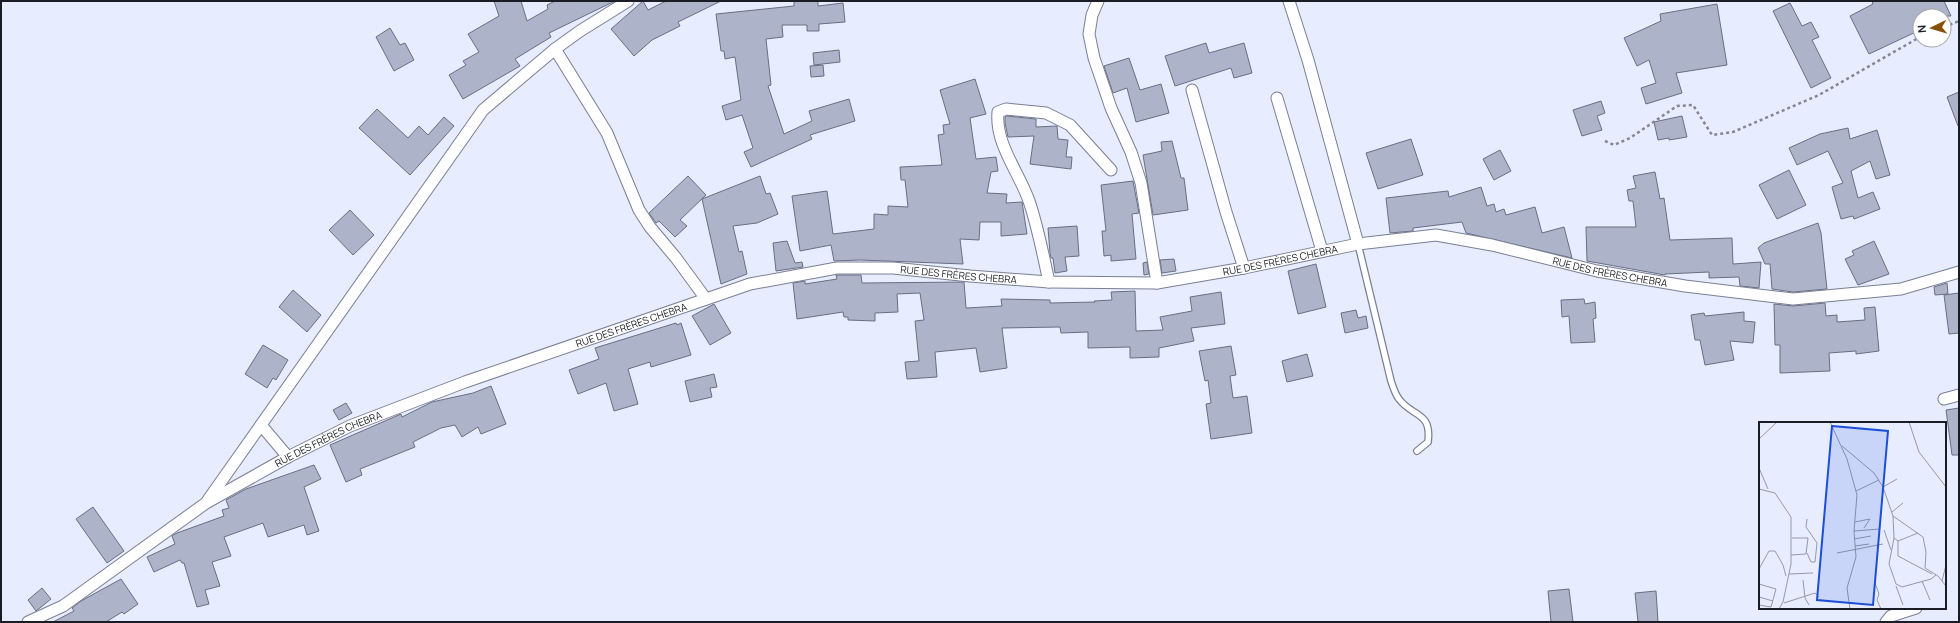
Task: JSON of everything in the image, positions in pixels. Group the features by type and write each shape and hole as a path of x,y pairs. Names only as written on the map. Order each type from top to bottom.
{"street":[{"path":"206,503 483,110 555,49 580,31 628,1"},
{"path":"1098,1 1092,15 1089,34 1094,58 1112,108 1131,152 1141,184 1157,283"},
{"path":"1289,1 1308,60 1358,244"},
{"path":"555,49 607,133 639,210 650,227 676,258 706,299"},
{"path":"1192,90 1226,212 1244,268"},
{"path":"1277,98 1322,251"},
{"path":"1049,282 1043,252 1029,201 1002,142 996,125 998,112 1006,109 1046,113 1070,125 1112,170"},
{"name":"RUE DES FRÈRES CHEBRA","path":"28,622 63,606 206,503 288,457 350,426 458,384 750,284 837,268 893,268 1049,282 1157,283 1244,268 1358,244 1436,235 1492,245 1597,271 1685,286 1793,299 1901,289 1959,272"},
{"path":"1944,399 1959,395"},
{"path":"261,425 288,457"},
{"path":"1886,622 1891,616 1913,609"}],"lane":[{"path":"1358,244 1391,381 1398,398 1409,409 1424,417 1429,432 1428,442 1417,451"}],"path":[{"path":"1605,141 1614,145 1630,138 1677,106 1693,105 1712,135 1734,132 1819,95 1912,42"}],"building":[{"path":"494,1 521,1 527,21 548,9 547,5 555,1 615,1 549,33 551,37 515,59 520,66 463,99 449,75 466,65 463,61 479,52 468,34 499,16"},
{"path":"643,1 648,10 666,1 721,1 678,22 680,26 652,40 634,56 611,29"},
{"path":"794,1 818,1 818,6 843,3 845,22 819,24 819,31 807,31 807,25 782,25 783,37 766,39 771,85 768,86 784,134 812,121 809,111 849,99 855,121 810,135 812,139 751,167 744,152 753,148 742,115 726,120 722,106 741,100 735,57 725,59 724,51 721,51 716,14 794,6"},
{"path":"1872,1 1944,1 1947,8 1912,8 1912,34 1869,54 1850,16 1873,4"},
{"path":"1790,3 1802,26 1811,22 1819,37 1812,40 1831,78 1811,88 1773,11"},
{"path":"1717,4 1727,65 1676,73 1682,93 1646,104 1641,88 1656,83 1649,60 1637,66 1624,38 1661,21 1660,14"},
{"path":"390,28 400,45 405,43 414,60 394,71 376,37"},
{"path":"1206,43 1209,53 1244,43 1252,73 1234,78 1231,68 1175,86 1165,56"},
{"path":"839,50 840,62 814,65 813,53"},
{"path":"1129,58 1140,90 1161,84 1169,113 1136,122 1127,88 1113,93 1104,66"},
{"path":"823,65 824,76 811,77 810,66"},
{"path":"975,79 986,114 970,118 976,159 996,157 998,171 991,172 987,193 1007,194 1006,203 1022,202 1027,234 1001,236 1001,222 980,222 979,240 960,239 963,264 860,260 834,261 831,245 800,251 792,196 827,191 833,234 874,229 874,214 888,215 888,206 908,207 905,180 901,180 900,167 942,165 938,135 944,134 943,125 950,124 940,90"},
{"path":"1959,92 1959,126 1958,126 1947,97"},
{"path":"1601,101 1605,113 1597,116 1602,130 1582,136 1573,110"},
{"path":"377,109 408,138 419,126 428,135 444,117 454,126 410,175 359,128"},
{"path":"1682,116 1687,137 1658,140 1654,122"},
{"path":"1005,117 1036,119 1036,127 1057,126 1058,139 1068,140 1066,157 1072,157 1071,169 1030,164 1034,136 1008,137 1005,123"},
{"path":"1848,128 1850,139 1877,130 1890,175 1876,179 1870,161 1851,171 1858,198 1873,192 1880,209 1854,219 1853,216 1841,219 1832,187 1843,183 1828,151 1797,165 1789,148 1820,134"},
{"path":"1411,139 1423,175 1378,189 1366,153"},
{"path":"1172,141 1181,178 1184,178 1188,210 1153,215 1143,155 1162,151 1161,142"},
{"path":"1500,150 1511,171 1494,180 1483,159"},
{"path":"1789,170 1806,205 1777,219 1759,185"},
{"path":"1655,172 1660,199 1664,198 1670,240 1732,238 1733,264 1761,262 1759,288 1740,286 1739,277 1709,278 1709,272 1665,275 1587,261 1586,227 1636,227 1633,201 1629,201 1627,190 1636,188 1633,176"},
{"path":"688,176 706,195 680,220 687,226 675,237 659,221 656,223 649,213"},
{"path":"760,176 766,194 770,193 778,214 757,223 733,226 739,252 742,251 747,274 721,284 702,199"},
{"path":"1133,181 1139,213 1132,214 1136,259 1111,261 1111,255 1104,256 1102,231 1106,231 1101,185"},
{"path":"1481,187 1487,206 1494,204 1496,212 1504,209 1506,215 1535,207 1542,233 1564,227 1572,258 1466,233 1462,222 1413,228 1413,231 1390,233 1386,198 1448,191 1449,197"},
{"path":"350,210 374,235 353,255 329,230"},
{"path":"1818,223 1821,233 1827,289 1793,292 1772,289 1770,264 1765,264 1758,248 1764,243"},
{"path":"1077,226 1079,256 1065,257 1067,271 1055,273 1053,258 1051,258 1050,253 1048,228"},
{"path":"787,241 795,263 802,262 803,267 776,271 773,243"},
{"path":"1874,241 1889,274 1858,285 1845,259 1854,255 1852,251"},
{"path":"1174,259 1176,271 1162,273 1160,260"},
{"path":"1147,262 1149,274 1144,275 1143,263"},
{"path":"1316,264 1326,307 1298,314 1288,271"},
{"path":"836,275 861,275 862,283 964,282 966,308 1002,306 1001,299 1050,300 1050,303 1095,302 1094,301 1112,300 1111,292 1135,291 1136,331 1163,330 1160,317 1192,311 1190,297 1221,292 1225,324 1191,328 1194,341 1159,348 1159,357 1130,358 1130,347 1088,348 1088,332 1061,333 1060,327 1002,328 1007,368 980,372 976,348 935,352 937,377 907,379 905,362 919,361 915,321 924,320 920,293 897,294 898,312 875,313 875,321 848,320 848,317 844,317 843,312 797,319 793,283 805,281 805,284 837,279"},
{"path":"1947,283 1948,294 1935,295 1934,287"},
{"path":"293,290 321,315 307,332 279,307"},
{"path":"1959,293 1959,333 1949,334 1944,295"},
{"path":"1584,299 1585,304 1595,302 1596,318 1593,319 1595,342 1571,343 1569,316 1562,317 1561,300"},
{"path":"1825,303 1826,316 1837,315 1837,322 1865,320 1864,308 1875,307 1879,351 1856,354 1856,351 1829,353 1830,371 1780,373 1780,345 1775,345 1774,304 1793,306"},
{"path":"714,304 731,333 710,345 692,316"},
{"path":"1356,310 1358,318 1366,316 1368,328 1345,333 1341,313"},
{"path":"1744,312 1744,321 1755,322 1753,343 1730,341 1734,360 1705,365 1700,340 1695,340 1691,315 1704,313 1705,316"},
{"path":"676,323 677,325 681,323 691,355 651,367 650,362 628,369 638,404 614,411 606,383 578,394 569,370 599,359 595,348"},
{"path":"263,345 288,360 276,380 273,378 267,388 245,374"},
{"path":"1231,346 1236,375 1230,376 1233,398 1247,396 1252,433 1211,439 1206,404 1211,403 1208,380 1205,381 1199,351"},
{"path":"1307,354 1313,376 1287,382 1282,361"},
{"path":"714,374 717,387 710,388 712,397 690,402 685,381"},
{"path":"491,386 506,424 481,434 478,427 462,437 455,425 441,428 413,442 415,447 360,469 362,475 346,482 330,445 401,414 402,417 432,402 473,393"},
{"path":"346,403 352,413 339,420 333,410"},
{"path":"1959,408 1959,455 1952,455 1946,410"},
{"path":"314,465 321,479 304,487 319,531 307,535 304,525 268,537 263,523 224,537 231,556 212,562 220,586 205,590 209,604 197,607 184,563 180,560 154,572 147,557 175,544 172,536 224,516 222,510 229,508 226,500 246,489"},
{"path":"93,507 124,551 107,563 76,519"},
{"path":"121,579 138,604 124,614 122,612 106,622 53,622 74,611 72,608 81,601"},
{"path":"42,588 51,599 36,611 28,600"},
{"path":"1569,589 1573,622 1551,622 1548,591"},
{"path":"1656,591 1658,622 1638,622 1635,593"}]}
